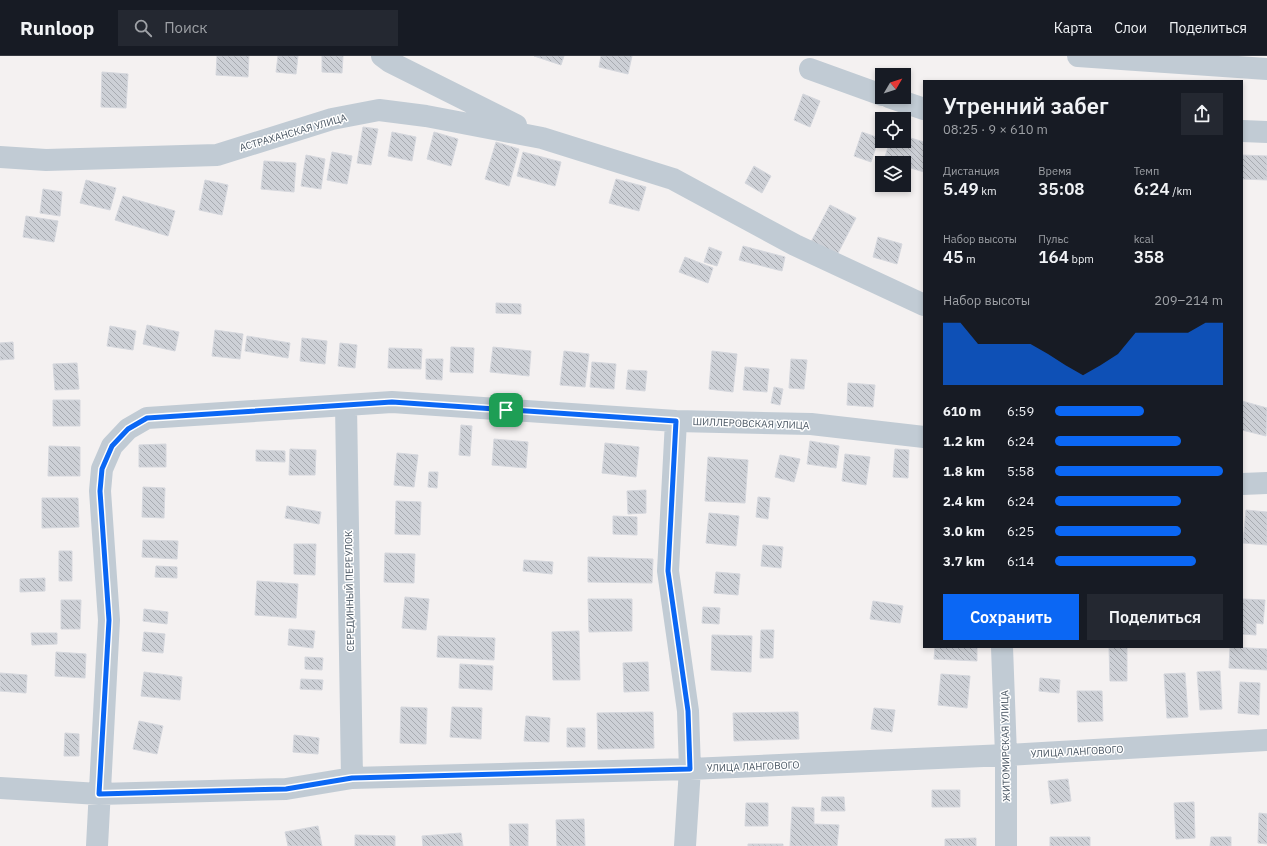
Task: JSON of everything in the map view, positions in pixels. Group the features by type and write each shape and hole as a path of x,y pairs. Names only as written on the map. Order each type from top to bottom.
{"street":[{"path":"382,56 390,62 542,138"},
{"path":"1087,57 1267,68"},
{"path":"810,69 875,92"},
{"path":"909,104 923,109"},
{"name":"АСТРАХАНСКАЯ УЛИЦА","path":"0,157 46,160 106,157 217,155 332,119 380,110 426,116 542,138 673,179 795,245 923,305"},
{"path":"1243,131 1267,132"},
{"name":"ШИЛЛЕРОВСКАЯ УЛИЦА","path":"99,794 109,620 100,491 102,469 112,446 128,429 147,418 392,402 676,421 810,424 923,438"},
{"name":"СЕРЕДИННЫЙ ПЕРЕУЛОК","path":"346,405 352,778"},
{"path":"676,421 668,571 688,711 690,769 685,846"},
{"path":"1243,471 1257,484"},
{"name":"ЖИТОМИРСКАЯ УЛИЦА","path":"1002,648 1006,755 1006,846"},
{"name":"УЛИЦА ЛАНГОВОГО","path":"0,788 99,794 286,789 352,778 690,769 1006,755 1267,740"},
{"path":"97,846 99,794"}],"building":[{"path":"217,56 249,56 248,77 216,75"},
{"path":"278,56 298,56 296,74 276,72"},
{"path":"322,56 343,56 342,73 322,72"},
{"path":"534,56 564,56 561,65"},
{"path":"601,56 632,56 628,74 599,67"},
{"path":"102,72 128,74 126,108 101,107"},
{"path":"803,94 820,101 810,127 794,120"},
{"path":"363,127 378,129 371,165 357,163"},
{"path":"392,132 416,137 412,161 388,156"},
{"path":"434,132 458,139 451,166 427,159"},
{"path":"862,132 875,137 876,148 871,162 854,156"},
{"path":"911,138 923,142 923,172 911,168 911,156 885,156 888,148 911,148"},
{"path":"496,142 519,149 509,186 485,179"},
{"path":"332,152 352,156 347,184 327,180"},
{"path":"523,152 561,162 555,186 517,176"},
{"path":"306,155 325,159 321,189 301,186"},
{"path":"1243,155 1267,156 1267,180 1243,179"},
{"path":"264,161 296,163 294,192 261,189"},
{"path":"754,166 771,176 762,193 745,183"},
{"path":"616,179 646,187 639,211 609,203"},
{"path":"86,180 116,188 110,210 80,203"},
{"path":"205,180 228,185 222,215 199,210"},
{"path":"43,189 62,192 60,216 40,213"},
{"path":"123,196 175,211 168,236 115,220"},
{"path":"830,205 856,218 837,255 811,242"},
{"path":"26,216 58,221 54,242 23,237"},
{"path":"878,237 902,244 897,264 873,257"},
{"path":"743,246 785,257 782,271 739,260"},
{"path":"709,247 722,252 717,266 704,262"},
{"path":"685,257 713,268 708,283 679,272"},
{"path":"496,303 521,304 521,314 496,313"},
{"path":"147,325 179,332 175,351 143,344"},
{"path":"110,326 136,331 133,350 107,346"},
{"path":"215,330 243,334 240,359 212,356"},
{"path":"247,336 290,343 288,358 245,351"},
{"path":"302,338 327,341 325,364 300,361"},
{"path":"13,342 14,359 0,360 0,343"},
{"path":"340,343 357,345 355,368 338,366"},
{"path":"451,347 474,348 473,373 450,372"},
{"path":"493,347 531,351 529,376 490,372"},
{"path":"389,348 422,349 421,369 388,368"},
{"path":"564,351 589,354 585,387 560,385"},
{"path":"712,351 737,354 733,392 709,389"},
{"path":"426,359 443,359 442,380 426,379"},
{"path":"791,359 807,360 804,389 789,388"},
{"path":"592,362 616,364 614,389 590,387"},
{"path":"77,363 79,389 55,390 53,364"},
{"path":"745,367 769,369 767,392 743,390"},
{"path":"628,370 647,371 645,391 626,389"},
{"path":"848,383 875,385 873,407 847,405"},
{"path":"774,387 783,389 780,405 771,403"},
{"path":"53,400 80,400 80,426 53,426"},
{"path":"1243,401 1267,408 1266,436 1243,430"},
{"path":"461,425 472,426 470,456 459,455"},
{"path":"494,439 528,442 526,468 492,465"},
{"path":"810,441 839,446 836,468 807,464"},
{"path":"605,443 639,447 636,477 602,473"},
{"path":"166,444 166,467 139,467 139,445"},
{"path":"49,446 80,447 80,476 48,476"},
{"path":"290,449 316,450 315,475 289,475"},
{"path":"895,449 909,450 908,478 893,477"},
{"path":"256,450 285,451 285,462 256,461"},
{"path":"397,453 418,455 414,487 394,485"},
{"path":"845,454 870,457 866,485 842,481"},
{"path":"780,455 800,459 794,482 775,477"},
{"path":"708,457 748,460 745,503 705,501"},
{"path":"429,472 438,472 437,488 428,487"},
{"path":"143,487 165,488 164,518 142,517"},
{"path":"646,490 646,513 628,514 627,491"},
{"path":"758,497 770,498 768,519 756,517"},
{"path":"42,498 78,498 79,527 42,528"},
{"path":"396,501 421,502 420,535 395,534"},
{"path":"287,506 321,512 319,524 285,518"},
{"path":"1246,510 1267,512 1267,545 1243,543"},
{"path":"709,513 739,516 736,546 706,543"},
{"path":"613,516 637,517 637,535 613,534"},
{"path":"143,540 178,541 177,559 142,557"},
{"path":"294,544 316,544 315,575 294,574"},
{"path":"763,545 783,547 781,568 761,566"},
{"path":"59,551 72,551 72,581 59,581"},
{"path":"385,553 415,554 414,583 384,582"},
{"path":"588,557 653,559 652,583 588,582"},
{"path":"524,560 553,562 552,574 523,571"},
{"path":"156,566 177,567 177,578 155,577"},
{"path":"716,572 740,574 738,595 714,593"},
{"path":"45,578 45,591 20,592 20,579"},
{"path":"257,581 298,584 296,618 255,615"},
{"path":"405,597 429,599 426,630 402,628"},
{"path":"588,599 632,599 632,631 589,632"},
{"path":"1243,599 1265,600 1263,624 1256,623 1256,635 1243,634"},
{"path":"61,600 81,600 80,629 61,629"},
{"path":"873,601 903,606 900,623 870,619"},
{"path":"703,607 720,608 719,624 702,623"},
{"path":"144,609 168,612 167,624 143,621"},
{"path":"289,629 315,631 313,648 288,645"},
{"path":"761,630 774,630 773,658 760,658"},
{"path":"579,631 580,680 553,680 552,632"},
{"path":"144,632 165,634 163,653 142,651"},
{"path":"31,633 57,633 57,644 32,645"},
{"path":"712,635 752,636 751,672 711,670"},
{"path":"438,636 495,638 494,660 437,657"},
{"path":"935,648 977,648 977,661 934,659"},
{"path":"1109,648 1127,648 1127,681 1110,681"},
{"path":"1230,648 1267,649 1267,670 1229,668"},
{"path":"56,652 86,654 85,678 55,676"},
{"path":"305,657 323,658 322,670 305,669"},
{"path":"648,662 649,691 624,692 623,663"},
{"path":"460,664 493,666 492,690 459,688"},
{"path":"1220,671 1222,709 1200,710 1197,672"},
{"path":"144,672 182,677 180,700 141,696"},
{"path":"0,673 27,675 26,693 0,691"},
{"path":"1185,673 1188,717 1167,718 1164,674"},
{"path":"941,674 970,676 967,708 938,705"},
{"path":"1040,678 1060,680 1059,693 1039,691"},
{"path":"301,679 323,680 322,690 300,689"},
{"path":"1240,682 1260,683 1259,715 1238,713"},
{"path":"1077,691 1102,691 1103,721 1078,722"},
{"path":"401,707 427,708 426,744 400,743"},
{"path":"452,707 482,708 481,739 450,737"},
{"path":"874,708 895,710 892,732 871,729"},
{"path":"653,712 654,748 598,749 597,713"},
{"path":"798,712 799,739 734,741 733,713"},
{"path":"526,716 550,718 549,742 524,741"},
{"path":"139,721 163,726 157,754 133,749"},
{"path":"567,728 585,728 585,747 567,747"},
{"path":"65,733 79,734 79,756 64,756"},
{"path":"294,735 319,738 318,754 293,752"},
{"path":"1068,779 1071,801 1051,804 1048,781"},
{"path":"932,790 960,790 960,807 932,807"},
{"path":"822,797 844,797 845,811 821,811"},
{"path":"1194,802 1195,838 1176,839 1174,803"},
{"path":"746,803 768,803 768,826 745,826"},
{"path":"792,807 814,808 814,824 839,825 837,846 790,846"},
{"path":"1259,813 1267,814 1267,844 1258,843"},
{"path":"584,819 585,846 557,846 556,820"},
{"path":"509,824 528,824 528,846 510,846"},
{"path":"318,826 322,846 288,846 285,832"},
{"path":"461,833 463,846 423,846 422,836"},
{"path":"355,835 395,836 395,846 355,846"},
{"path":"1050,837 1090,837 1090,846 1050,846"},
{"path":"1211,837 1231,837 1231,846 1210,846"},
{"path":"976,838 976,846 945,846 945,839"},
{"path":"748,844 783,844 783,846 748,846"}],"route":[{"path":"392,402 506,410 676,421 668,571 688,711 690,769 352,778 286,789 99,794 109,620 100,491 102,469 112,446 128,429 147,418 392,402"}]}
